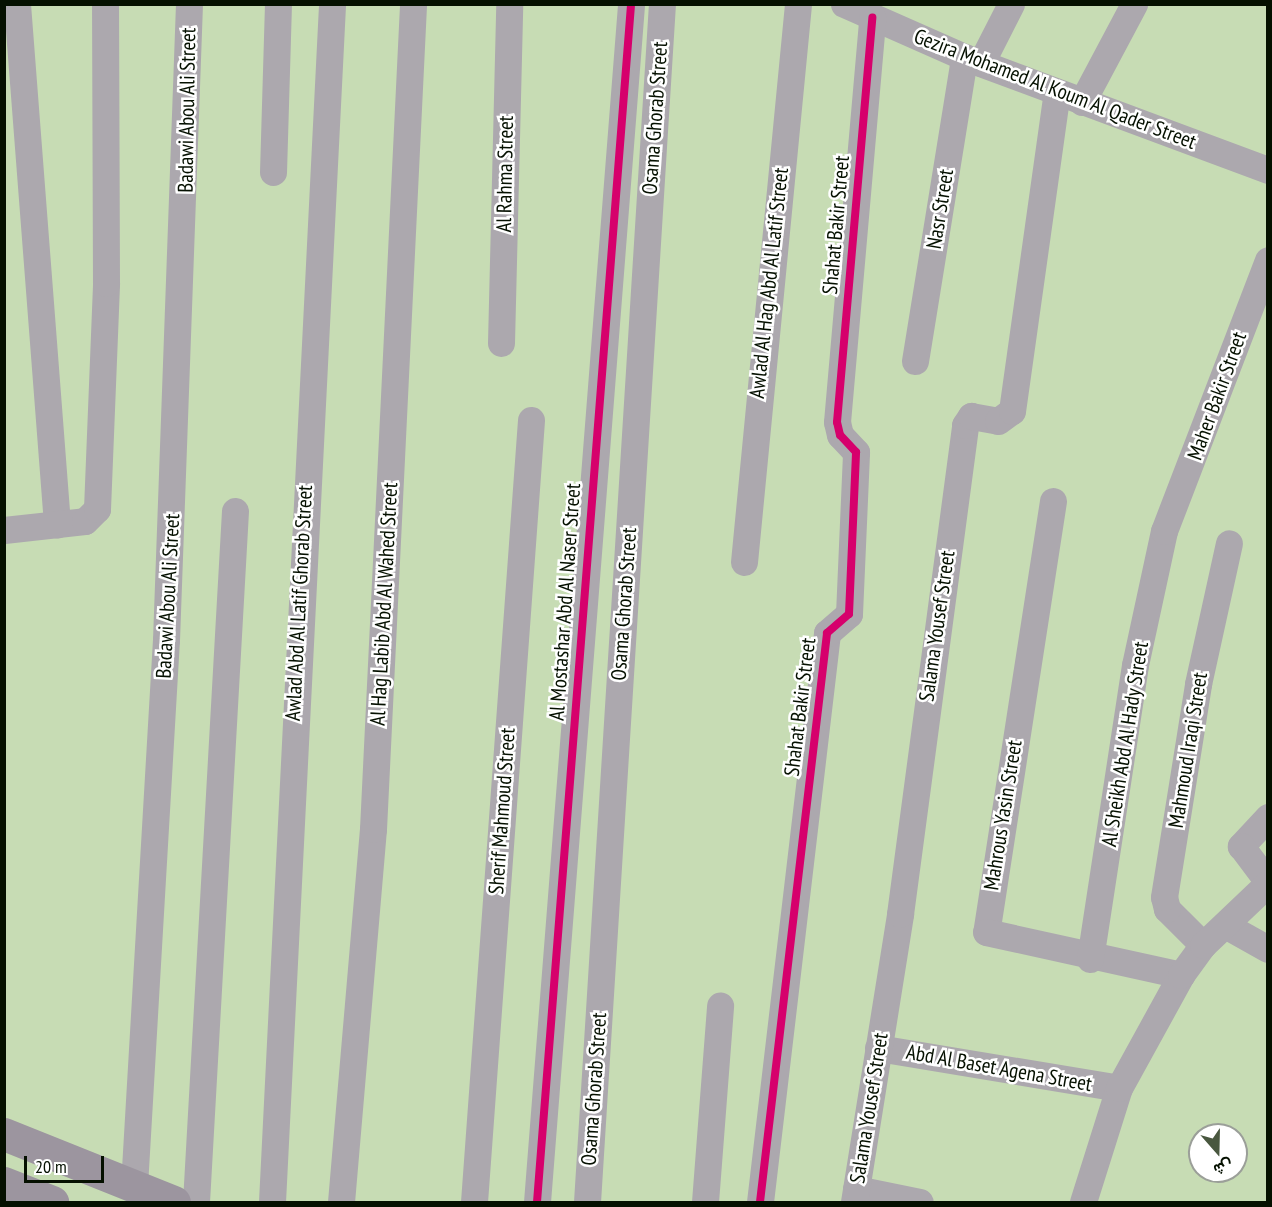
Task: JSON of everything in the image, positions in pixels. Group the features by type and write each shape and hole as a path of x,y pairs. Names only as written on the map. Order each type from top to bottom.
{"main road":[{"path":"4,1134 174,1203"},
{"path":"4,1183 52,1203"}],"street":[{"path":"17,4 57,524"},
{"path":"4,530 85,521 97,509 106,282 105,4"},
{"name":"Badawi Abou Ali Street","path":"134,1186 167,628 189,4"},
{"path":"273,172 278,4"},
{"name":"Awlad Abd Al Latif Ghorab Street","path":"272,1203 332,4"},
{"name":"Al Hag Labib Abd Al Wahed Street","path":"341,1203 373,830 413,4"},
{"name":"Al Rahma Street","path":"501,343 508,4"},
{"name":"Al Mostashar Abd Al Naser Street","path":"537,1203 632,4"},
{"name":"Osama Ghorab Street","path":"587,1203 662,4"},
{"name":"Awlad Al Hag Abd Al Latif Street","path":"744,562 798,4"},
{"name":"Gezira Mohamed Al Koum Al Qader Street","path":"844,4 973,60 1268,170"},
{"name":"Nasr Street","path":"915,361 973,60 1011,4"},
{"path":"1082,102 1134,4"},
{"name":"Shahat Bakir Street","path":"760,1203 827,633 849,614 856,452 840,435 837,422 872,18"},
{"name":"Salama Yousef Street","path":"855,1196 878,1048 965,425 971,416 998,422 1012,411 1057,92"},
{"name":"Maher Bakir Street","path":"1164,531 1268,260"},
{"name":"Sherif Mahmoud Street","path":"474,1203 531,420"},
{"name":"Mahrous Yasin Street","path":"1053,501 986,932 1090,959 1180,975"},
{"path":"196,1203 235,511"},
{"name":"Al Sheikh Abd Al Hady Street","path":"1090,959 1135,665 1164,531"},
{"name":"Mahmoud Iraqi Street","path":"1203,945 1167,909 1164,897 1198,684 1229,543"},
{"path":"1083,1203 1119,1088 1180,975 1203,945 1268,883 1241,846 1268,818"},
{"path":"1225,925 1268,948"},
{"path":"705,1203 720,1006"},
{"name":"Abd Al Baset Agena Street","path":"878,1048 1119,1088"},
{"path":"855,1196 920,1203"}],"cycle path":[{"path":"537,1202 631,4"},
{"path":"760,1202 827,633 849,614 856,452 840,435 837,422 872,18"}]}
